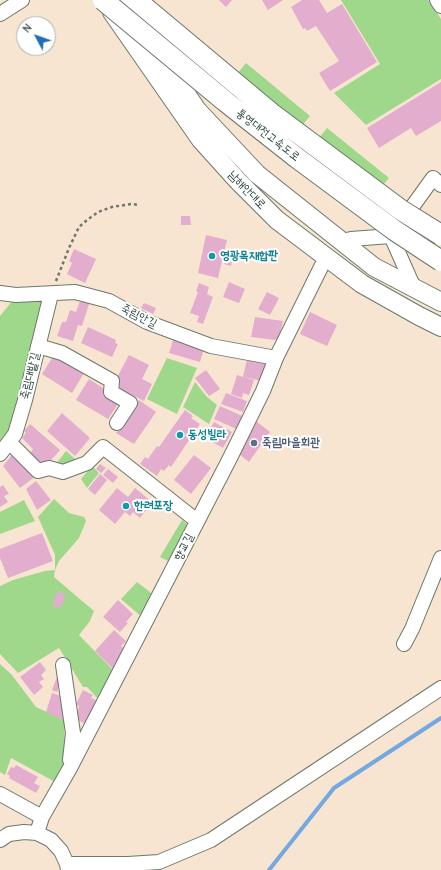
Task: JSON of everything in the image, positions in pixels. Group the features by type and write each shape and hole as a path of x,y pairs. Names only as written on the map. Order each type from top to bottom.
{"highway":[{"name":"통영대전고속도로","path":"103,0 226,102 297,158 394,230 441,261"},
{"name":"통영대전고속도로","path":"135,6 271,113 401,210 441,236"}],"main road":[{"name":"남해안대로","path":"103,0 201,140 238,182 277,220 362,284 418,316 441,327"},
{"name":"남해안대로","path":"124,0 135,6 197,110 257,174 374,267 441,302"}],"street":[{"path":"0,14 22,0"},
{"path":"437,0 441,6"},
{"path":"341,241 391,236 433,178 441,184"},
{"path":"391,236 414,288"},
{"name":"향교길","path":"38,833 42,817 70,768 263,391 276,358 326,257"},
{"name":"죽림안길","path":"0,293 16,296 75,292 109,301 147,322 211,346 276,358"},
{"name":"죽림대밭길","path":"0,454 15,434 25,400 51,294"},
{"path":"38,346 62,353 112,382 111,392 130,403 117,423"},
{"path":"10,442 38,471 48,468 63,472 72,470 87,463 103,447 197,521"},
{"path":"404,644 412,629 441,558"},
{"path":"63,665 73,734 70,768"},
{"path":"0,840 9,834 24,832 38,833 51,840 56,845 61,851 67,867 159,862 211,840 441,688"},
{"path":"0,794 42,817"}],"path":[{"path":"51,294 69,248 80,227 98,212 112,207 131,204 139,205"}],"green space":[{"path":"341,0 428,0 441,19 441,79 366,125 334,93 380,64"},
{"path":"246,63 310,116 280,153 216,100"},
{"path":"327,128 389,178 358,215 297,165"},
{"path":"46,298 18,427 0,450 0,316 13,300"},
{"path":"167,358 197,368 177,414 147,399"},
{"path":"195,382 207,397 217,405 209,424 183,407"},
{"path":"66,451 80,463 74,468 56,464"},
{"path":"92,466 99,473 87,488 81,479"},
{"path":"54,499 69,513 84,517 86,521 79,538 59,561 55,570 55,555 38,517"},
{"path":"24,500 35,521 0,534 0,512"},
{"path":"182,520 189,526 172,563 160,557"},
{"path":"55,570 54,577 94,611 90,621 79,635 114,671 100,701 87,687 83,687 59,648 18,673 0,654 0,586 13,580 45,571"},
{"path":"137,582 155,596 143,618 121,599"},
{"path":"0,664 12,675 36,707 64,720 65,766 57,783 11,758 5,775 0,772"}],"building":[{"path":"219,0 232,0 226,7"},
{"path":"262,0 283,0 268,10"},
{"path":"302,0 319,0 327,13 342,4 377,62 330,91 319,73 339,61 316,26 307,31 305,28 303,29 291,7"},
{"path":"441,82 441,121 416,136 411,128 379,148 367,128"},
{"path":"181,216 190,216 191,225 181,225"},
{"name":"영광목재합판","path":"206,235 227,240 218,278 198,273"},
{"path":"74,249 96,259 85,283 67,274 72,263 69,261"},
{"path":"227,253 233,254 231,266 224,264"},
{"path":"229,282 245,289 239,303 223,297"},
{"path":"199,283 209,287 207,294 213,297 203,324 197,322 199,316 190,313 198,292 196,291"},
{"path":"267,292 279,298 270,315 258,309"},
{"path":"81,298 90,301 82,326 78,325 73,341 57,336 62,322 66,322 70,310 76,312"},
{"path":"144,303 156,308 153,314 141,308"},
{"path":"310,312 337,325 327,346 300,334"},
{"path":"255,317 283,321 279,337 275,340 251,337"},
{"path":"88,327 116,340 115,343 118,344 112,357 81,343"},
{"path":"174,337 205,345 200,362 169,353"},
{"path":"54,355 84,373 72,393 42,374"},
{"path":"129,355 149,365 142,379 152,384 144,401 113,385"},
{"path":"248,355 267,360 262,381 244,377 254,380 249,395 243,393 242,398 231,394 237,375 243,377"},
{"path":"206,370 220,389 209,396 195,378"},
{"path":"89,379 106,390 103,395 118,404 108,419 76,400"},
{"path":"226,393 247,401 243,412 221,404"},
{"path":"139,400 156,412 134,444 116,433"},
{"path":"220,406 247,418 241,431 214,419"},
{"name":"동성빌라","path":"185,410 193,416 191,418 200,424 171,467 169,465 164,471 161,469 157,476 140,464 145,457 148,459 157,446 159,447"},
{"path":"62,413 90,438 75,456 47,431"},
{"name":"죽림마을회관","path":"256,421 270,432 249,462 239,454"},
{"path":"214,422 232,432 223,448 205,438"},
{"path":"30,424 60,450 45,467 30,453 33,449 22,438 26,433 24,431"},
{"path":"16,450 36,476 20,488 3,466"},
{"path":"194,455 211,468 191,494 174,480"},
{"path":"100,464 106,468 101,473 96,469"},
{"path":"108,469 118,477 113,483 103,475"},
{"path":"100,474 107,480 95,495 88,489"},
{"path":"36,481 51,500 37,510 26,489"},
{"path":"3,485 9,494 4,496 8,502 0,507 0,487"},
{"name":"한려포장","path":"117,488 128,497 135,488 152,502 140,518 133,512 130,516 125,512 115,524 99,510"},
{"path":"42,533 53,561 8,578 0,558 0,549"},
{"path":"58,591 66,595 60,608 52,605"},
{"path":"118,600 133,614 126,622 128,623 120,632 103,617"},
{"path":"114,630 126,641 121,646 127,651 114,670 95,651"},
{"path":"40,662 46,670 41,675 44,679 39,682 43,687 34,695 20,677"},
{"path":"57,677 63,679 57,692 52,690"},
{"path":"83,690 93,695 91,698 98,701 86,724 78,720 79,706 76,704"},
{"path":"52,693 64,697 67,709 63,720 46,712"},
{"path":"16,765 38,777 34,783 40,786 36,793 9,778 10,776 7,774 11,767 14,768"}],"waterway":[{"path":"269,870 334,788 441,718"}],"place":[{"name":"영광목재합판","path":"212,256"},
{"name":"동성빌라","path":"180,435"},
{"name":"죽림마을회관","path":"254,443"},
{"name":"한려포장","path":"126,506"}]}
